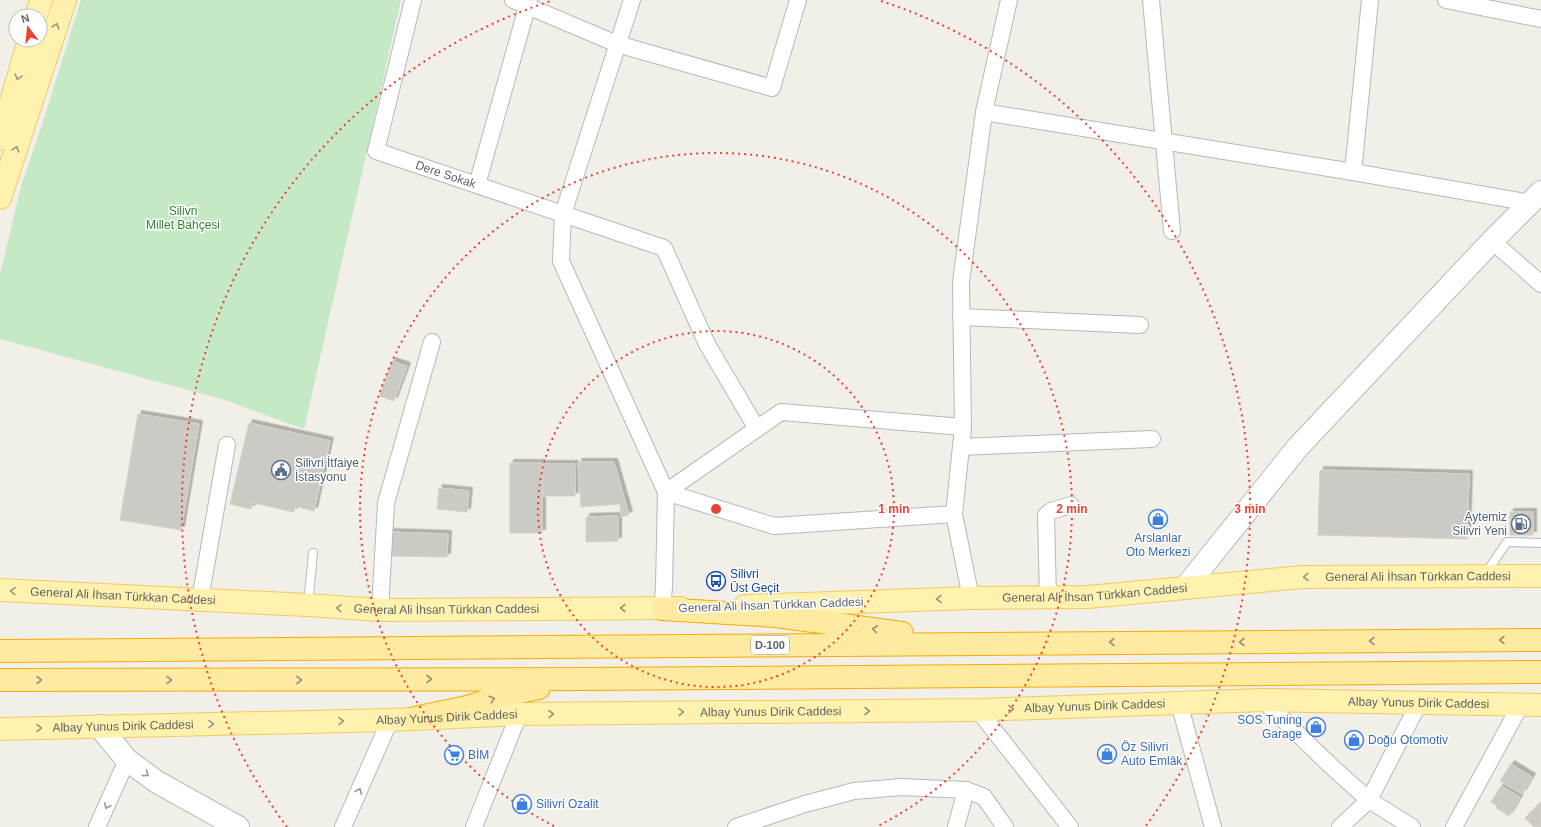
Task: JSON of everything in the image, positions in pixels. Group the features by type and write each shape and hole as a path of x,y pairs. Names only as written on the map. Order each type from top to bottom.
{"highway":[{"path":"662,609 776,616 887,630 969,643"},
{"name":"D-100","path":"0,651 1541,640"},
{"path":"0,680 583,679 1541,672"},
{"path":"414,718 468,707 502,696 583,679"}],"main road":[{"path":"1,191 65,0"},
{"path":"0,139 27,48"},
{"path":"1185,588 1298,447 1492,240 1536,198"},
{"name":"General Ali İhsan Türkkan Caddesi","path":"0,590 308,605 380,610 604,608 662,609 971,598 1088,597 1303,576 1541,576"},
{"name":"Albay Yunus Dirik Caddesi","path":"0,728 390,720 520,714 978,710 1263,700 1530,705"},
{"path":"99,726 127,760 157,782 238,827"}],"street":[{"name":"Dere Sokak","path":"413,0 376,151 664,248 707,344 757,429"},
{"path":"632,0 563,214 561,261 666,492 664,587 662,609"},
{"path":"477,185 523,2 617,44 772,88 798,0"},
{"path":"971,598 954,514 963,427 961,282 984,112 1009,0"},
{"path":"1151,0 1172,231"},
{"path":"1353,172 1370,0"},
{"path":"1446,0 1541,19"},
{"path":"984,112 1353,172 1536,198"},
{"path":"1492,240 1541,284"},
{"path":"961,317 1140,325"},
{"path":"380,610 386,503 432,342"},
{"path":"666,492 781,412 963,427"},
{"path":"961,447 1152,439"},
{"path":"200,600 227,445"},
{"path":"666,492 774,526 954,514"},
{"path":"1048,598 1046,515 1051,510 1071,505"},
{"path":"1263,700 1333,768 1369,800 1412,827"},
{"path":"1179,703 1213,827"},
{"path":"1340,827 1369,800 1419,703"},
{"path":"1454,827 1530,705"},
{"path":"978,710 1070,827"},
{"path":"474,827 520,714"},
{"path":"343,827 390,720"},
{"path":"97,827 127,760"},
{"path":"736,827 805,804 854,790 902,787 966,790 984,797 1005,827"},
{"path":"956,827 966,790"}],"lane":[{"path":"1484,576 1508,542 1541,543"},
{"path":"308,605 313,553"}],"green space":[{"name":"Silivri Millet Bahçesi","path":"81,0 401,0 304,429 225,400 0,339 0,275 21,186 42,125"}],"building":[{"path":"392,361 407,366 394,401 379,396"},
{"path":"138,414 199,424 181,530 120,520"},
{"name":"Silivri İtfaiye İstasyonu","path":"249,423 330,441 314,511 295,506 294,512 253,503 251,509 230,504"},
{"path":"578,462 614,462 629,515 621,517 620,504 581,507"},
{"path":"510,463 542,463 542,533 510,533"},
{"path":"543,464 575,464 575,496 543,496"},
{"path":"1320,470 1469,474 1467,539 1318,535"},
{"path":"439,488 469,491 467,512 437,509"},
{"path":"1510,512 1533,512 1533,535 1510,535"},
{"path":"618,516 618,541 586,542 586,517"},
{"path":"387,532 448,534 447,557 386,556"},
{"path":"1511,764 1532,777 1522,794 1500,781"},
{"path":"1501,786 1520,797 1509,816 1496,808 1497,806 1491,802"},
{"path":"1541,802 1541,827 1534,827 1525,818"}],"place":[{"name":"Silivri İtfaiye İstasyonu","path":"281,470"},
{"name":"Arslanlar Oto Merkezi","path":"1158,519"},
{"name":"Aytemiz Silivri Yeni","path":"1521,524"},
{"name":"Silivri Üst Geçit","path":"716,581"},
{"name":"SOS Tuning Garage","path":"1316,727"},
{"name":"Doğu Otomotiv","path":"1354,740"},
{"name":"Öz Silivri Auto Emlâk","path":"1107,754"},
{"name":"BİM","path":"454,755"},
{"name":"Silivri Ozalit","path":"522,804"}]}
